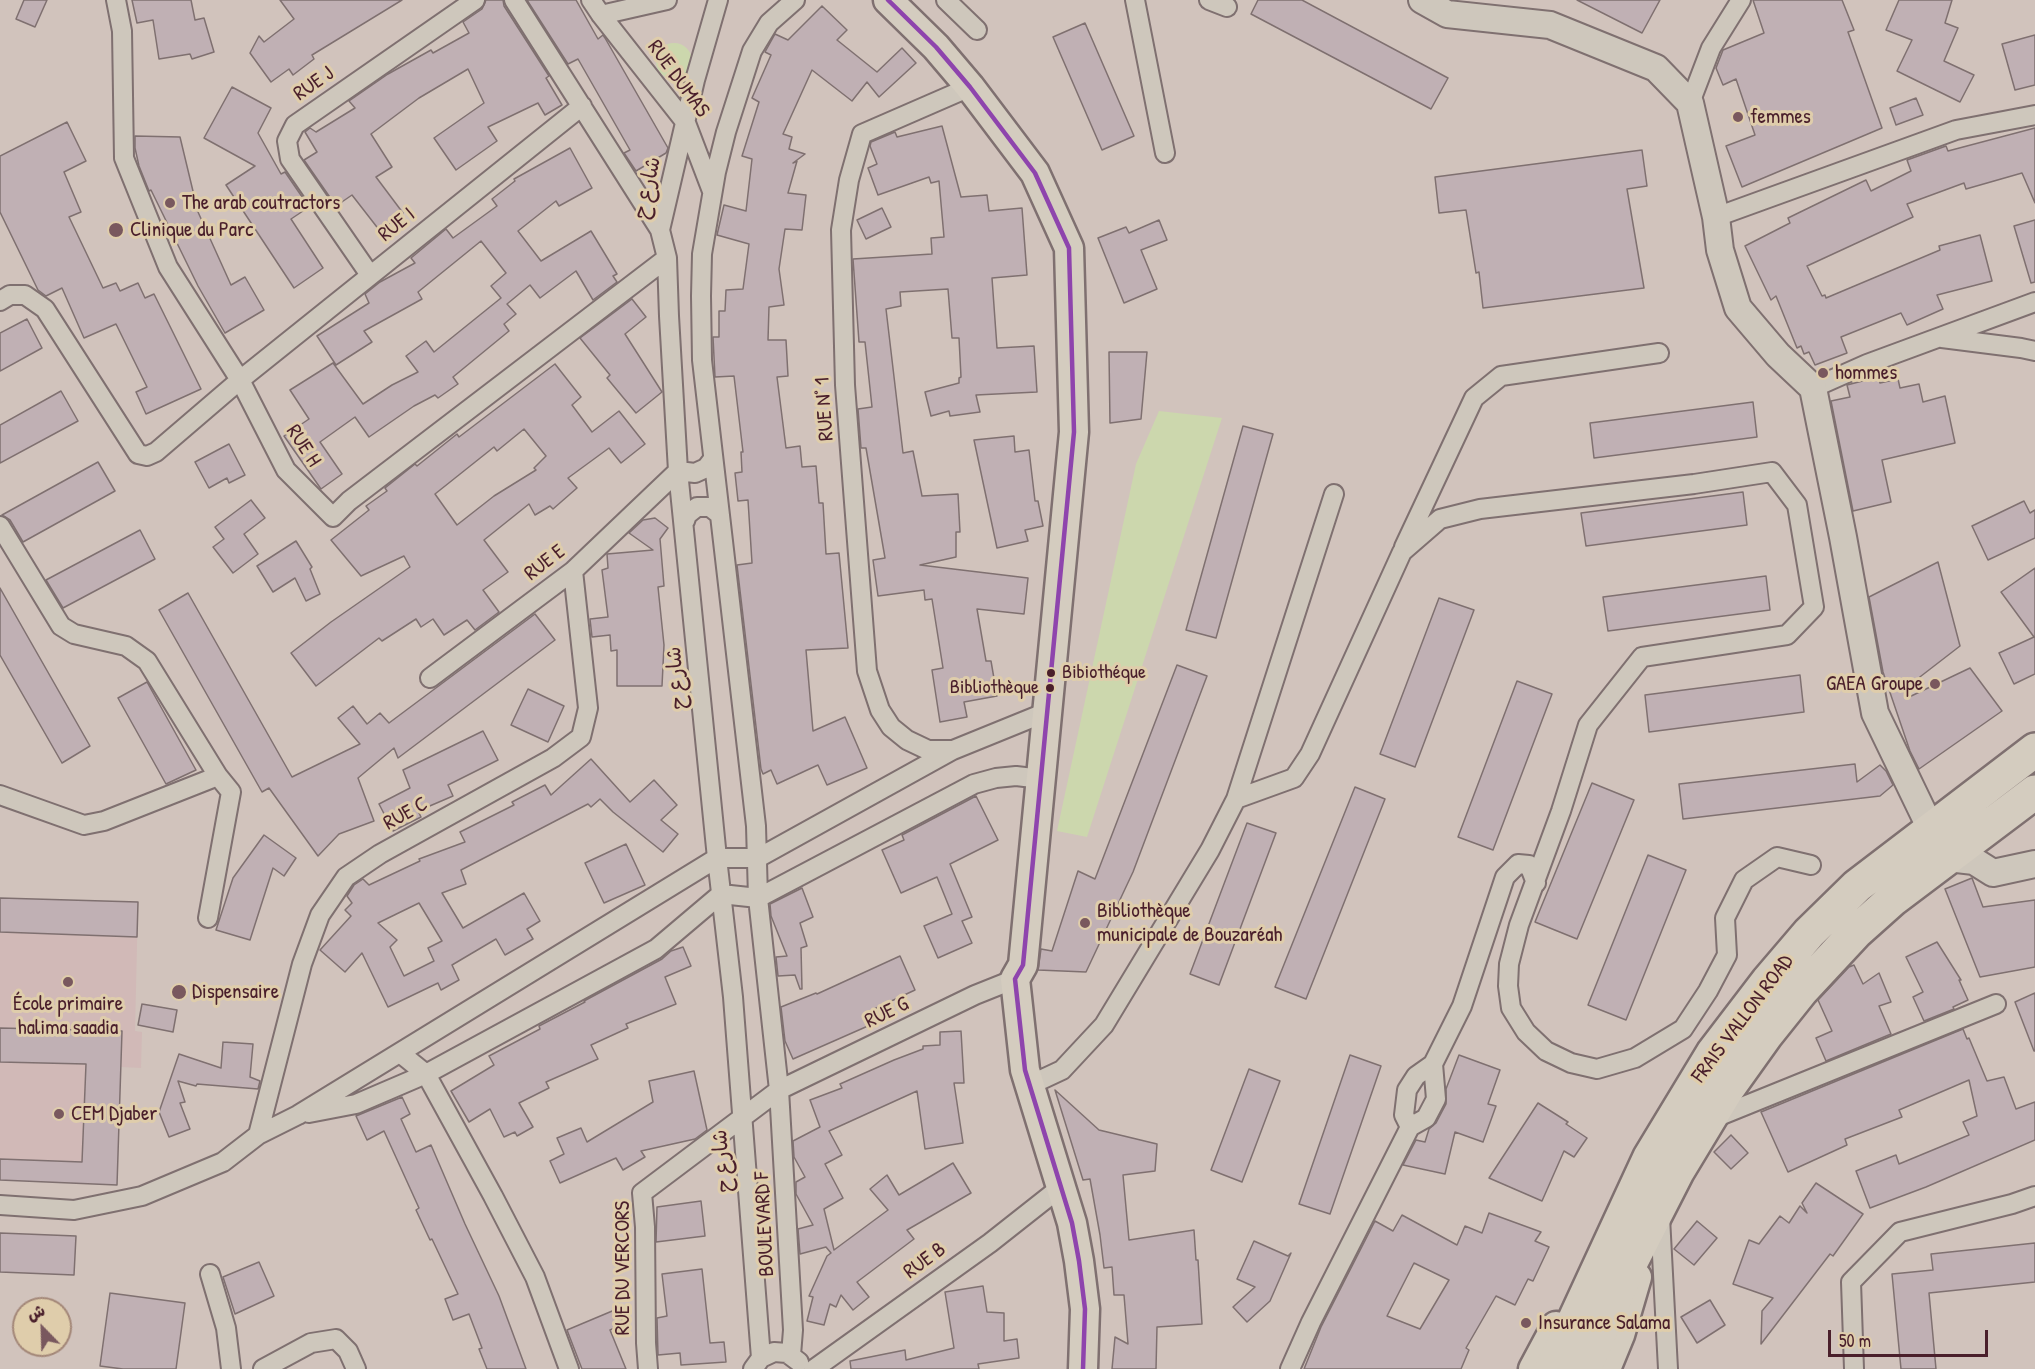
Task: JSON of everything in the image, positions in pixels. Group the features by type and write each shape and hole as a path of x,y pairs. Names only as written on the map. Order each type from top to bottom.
{"highway":[{"name":"FRAIS VALLON ROAD","path":"1552,1369 1663,1164 1713,1053 1792,952 1829,911 1857,886 2035,750"},
{"name":"FRAIS VALLON ROAD","path":"1584,1369 1629,1266 1663,1164 1707,1121 1766,1035 1828,961 1856,932 1886,906 2035,792"}],"main road":[{"path":"888,0 936,47 970,87 1035,173 1069,248 1074,432 1023,965 1015,979 1025,1070 1074,1233 1084,1299 1083,1369"},
{"path":"1606,1369 1620,1335 1635,1283 1660,1217 1663,1164"},
{"path":"1533,1369 1586,1268 1663,1164"}],"street":[{"name":"RUE H","path":"116,0 122,31 124,158 168,267 240,380 286,470 333,517 349,501 667,258"},
{"name":"RUE J","path":"370,275 290,159 287,141 295,125 475,0"},
{"path":"514,0 660,230"},
{"path":"596,8 667,0"},
{"name":"شارع ح","path":"718,0 695,80 660,230 667,258 678,471 733,997 757,1363"},
{"name":"BOULEVARD F","path":"795,0 769,23 752,51 726,132 712,193 702,254 701,306 702,360 756,825 758,898 779,1090 793,1330 797,1362"},
{"path":"946,0 977,30"},
{"path":"1135,0 1165,153"},
{"path":"1209,0 1227,7"},
{"path":"1422,0 1447,14 1550,25 1656,68 1690,103 1716,218 1720,250 1737,308 1778,355 1813,388 1875,712 1931,829"},
{"path":"1690,103 1711,48 1741,0"},
{"name":"RUE DUMAS","path":"596,8 686,123 712,193"},
{"name":"RUE N° 1","path":"953,750 928,750 907,740 891,727 880,710 867,671 845,385 840,230 849,180 862,134 970,87"},
{"name":"RUE I","path":"0,301 10,295 25,295 45,309 138,454 147,456 156,452 240,380 582,106"},
{"path":"1716,218 1956,130 2035,115"},
{"path":"1813,388 1866,364 2035,302"},
{"path":"1938,338 2035,351"},
{"path":"1236,800 1294,778 1310,754 1474,398 1501,376 1659,353"},
{"path":"678,471 695,473 706,468 713,459"},
{"name":"RUE E","path":"430,678 573,571 678,471"},
{"path":"1402,552 1440,519 1480,509 1772,472 1797,505 1814,607 1787,635 1642,657 1588,725 1536,883 1519,925 1509,964 1508,986 1511,1008 1526,1032 1546,1051 1571,1063 1597,1069 1635,1058 1683,1029 1708,991 1727,955 1725,918 1744,880 1777,857 1811,865"},
{"path":"1030,1085 1062,1070 1104,1025 1210,850 1236,800 1334,494"},
{"path":"685,521 687,515 697,507 710,507 720,515"},
{"path":"0,526 61,626 74,634 126,646 147,661 218,776 231,792 208,918"},
{"name":"RUE C","path":"258,1135 302,964 320,915 346,877 380,854 553,758 581,737 588,708 573,571"},
{"path":"0,1205 74,1210 142,1196 223,1162 258,1135 298,1115 717,858 758,858 953,750 1049,711"},
{"path":"0,795 84,825 104,821 218,776"},
{"path":"298,1115 356,1104 426,1074 656,949 721,894 758,898 974,784 1016,776 1042,779"},
{"path":"1948,858 1974,861 1993,873 2035,864"},
{"path":"1410,1127 1404,1115 1407,1090 1416,1076 1433,1064 1462,1006 1505,877 1518,864 1529,865 1536,883"},
{"name":"RUE G","path":"779,1090 975,995 1015,979"},
{"path":"1707,1121 1996,1004"},
{"path":"400,1053 426,1074 535,1277 569,1369"},
{"path":"1290,1369 1311,1322 1410,1127 1426,1118 1436,1099 1433,1064"},
{"name":"RUE DU VERCORS","path":"648,1369 645,1343 645,1227 642,1193 779,1090"},
{"name":"RUE B","path":"814,1369 990,1243 1061,1187"},
{"path":"1854,1369 1851,1282 1900,1232 2012,1204 2035,1196"},
{"path":"1660,1217 1668,1369"},
{"path":"210,1274 226,1328 231,1369"},
{"path":"263,1369 311,1343 336,1339 348,1352 356,1369"},
{"path":"757,1363 774,1352 797,1362"}],"shaded area":[{"path":"0,898 138,902 135,1031 142,1032 141,1068 121,1067 117,1185 81,1162 0,1159"}],"green space":[{"path":"674,43 687,48 692,61 687,74 674,79 661,74 656,61 661,48"},
{"path":"1159,411 1222,418 1087,837 1057,831 1136,464"}],"building":[{"path":"24,0 47,0 35,27 16,19"},
{"path":"132,0 191,0 195,20 204,18 214,52 192,59 190,54 159,59 153,20 137,23"},
{"path":"280,0 402,0 312,55 314,59 293,75 289,69 271,82 250,53 259,36 264,42 294,19"},
{"path":"486,0 503,0 504,6 549,76 546,78 562,105 545,115 538,103 488,127 497,141 456,170 434,138 484,103 468,69 419,98 371,134 392,167 376,177 403,213 380,231 352,195 336,206 304,160 317,152 305,132 310,128 316,132 355,108 349,101 388,74 431,50 433,53 469,33 463,22 482,9"},
{"path":"527,0 576,0 598,39 603,35 605,38 668,148 666,153 636,171 624,153 630,150 578,59 568,64"},
{"path":"1258,0 1302,0 1448,78 1431,109 1251,14"},
{"path":"1577,0 1660,0 1642,33"},
{"path":"1753,0 1842,0 1854,30 1848,32 1882,128 1742,187 1726,146 1755,135 1736,79 1723,85 1716,68 1723,50 1764,33"},
{"path":"1899,0 1952,0 1945,23 1958,28 1944,61 1974,75 1960,102 1897,71 1912,40 1886,30"},
{"path":"822,6 847,30 837,40 877,72 902,48 916,63 879,97 867,82 852,101 812,70 783,134 792,137 789,149 805,154 793,163 797,161 788,193 806,195 802,230 785,229 779,269 784,305 769,307 768,340 786,340 788,376 777,377 786,448 800,446 802,467 816,466 819,503 823,503 826,554 839,553 848,648 806,650 813,731 845,717 867,768 827,785 818,765 777,784 771,770 763,774 761,769 737,565 752,563 748,500 738,501 735,473 742,472 741,452 743,452 734,376 715,377 713,337 719,337 719,311 725,311 726,290 743,289 749,244 717,235 724,205 746,211 752,159 742,156 759,102 752,98 771,55 765,52 775,34 788,40"},
{"path":"1085,23 1134,136 1102,150 1053,37"},
{"path":"2035,35 2035,85 2015,90 2002,44"},
{"path":"232,87 271,108 258,133 281,174 285,172 309,207 291,219 323,268 294,288 226,185 255,166 204,138"},
{"path":"1916,98 1923,115 1896,125 1890,108"},
{"path":"67,122 86,161 64,172 81,212 69,217 103,288 116,283 120,291 138,283 145,298 154,294 201,389 146,414 136,392 147,387 116,324 84,338 62,288 46,296 38,290 0,212 0,156"},
{"path":"942,126 961,197 987,195 989,211 1022,208 1027,275 992,278 997,348 1034,346 1037,392 976,395 980,412 950,416 949,411 931,416 925,392 959,383 961,377 959,338 952,338 948,289 900,292 901,306 886,309 903,453 913,451 922,496 958,494 960,532 956,532 956,557 920,565 1028,578 1024,614 977,609 986,661 991,661 997,696 964,702 967,717 940,722 932,670 943,668 932,599 925,600 924,590 878,596 873,560 885,558 866,448 861,448 858,409 872,407 865,342 859,342 853,259 932,254 931,238 944,237 939,181 931,183 929,177 878,195 868,168 877,164 870,146 871,142 895,132 897,137"},
{"path":"2035,128 2035,203 2022,173 1966,189 1964,183 1907,204 1913,217 1807,266 1822,296 1825,295 1826,298 1940,250 1939,246 1980,235 1992,281 1937,295 1943,309 1907,325 1901,313 1841,337 1847,353 1815,365 1809,352 1804,354 1801,346 1797,348 1776,296 1771,300 1745,246 1790,223 1788,218 1866,180 1871,191 1911,171 1907,160 1946,146 1948,151"},
{"path":"135,136 180,137 198,212 231,285 245,277 264,310 225,333 198,286 151,190 149,191 139,166"},
{"path":"570,148 592,188 559,206 556,201 518,231 541,261 591,231 617,274 613,276 617,282 593,300 576,271 540,298 530,285 507,304 516,314 504,324 509,331 453,377 458,384 438,398 435,395 414,406 369,437 355,417 320,442 342,474 321,489 284,436 309,419 290,390 333,363 363,404 392,385 418,372 406,356 426,341 434,352 501,298 491,286 506,273 481,241 418,292 422,299 364,331 372,342 336,365 317,336 369,303 365,294 380,282 415,263 411,258 446,229 453,238 497,206 492,199 515,181 514,179"},
{"path":"1642,150 1647,186 1627,189 1644,288 1483,308 1479,272 1476,273 1466,210 1439,213 1435,177"},
{"path":"882,208 891,227 866,239 857,220"},
{"path":"1159,220 1167,240 1141,250 1157,289 1124,303 1098,238 1126,227 1129,233"},
{"path":"2035,220 2035,282 2031,283 2014,226"},
{"path":"632,299 646,317 625,334 662,392 636,413 607,378 610,375 580,338"},
{"path":"27,319 42,348 0,371 0,333"},
{"path":"1109,352 1147,352 1141,419 1110,423"},
{"path":"555,364 581,397 572,405 592,432 619,411 645,444 621,463 609,448 568,478 577,488 553,509 550,506 535,515 529,504 484,540 508,572 483,590 499,612 475,630 467,620 444,635 433,619 421,627 416,619 382,641 379,638 316,686 291,653 410,567 404,556 361,576 331,540 369,510 366,506 387,491 385,488 457,434 459,437","holes":["524,429 546,456 534,468 536,470 494,496 457,525 435,494 494,447 497,451"]},
{"path":"1878,377 1880,383 1898,379 1900,388 1919,384 1923,402 1945,396 1955,443 1882,460 1891,502 1853,511 1831,401 1850,397 1847,385"},
{"path":"61,391 78,421 0,463 0,425"},
{"path":"1753,402 1757,437 1594,458 1590,423"},
{"path":"1243,426 1273,434 1216,638 1186,630"},
{"path":"1014,436 1015,452 1029,450 1035,501 1038,501 1043,526 1025,530 1028,541 997,548 974,440"},
{"path":"229,444 245,475 229,483 227,478 209,488 195,462"},
{"path":"98,462 115,491 23,542 10,520 2,515"},
{"path":"1743,492 1747,525 1586,546 1581,513"},
{"path":"251,500 265,518 244,534 258,554 233,573 213,547 224,539 215,527"},
{"path":"2024,501 2030,513 2035,510 2035,538 1988,560 1972,526"},
{"path":"655,518 668,528 660,539 664,586 658,587 664,645 662,686 617,686 617,650 611,651 610,635 592,637 590,619 608,617 602,570 608,568 607,554 653,550 629,533 643,520"},
{"path":"140,530 155,559 63,608 46,580"},
{"path":"296,541 312,567 310,569 320,594 306,601 295,578 273,592 257,566"},
{"name":"GAEA Groupe","path":"1938,562 1960,646 1903,690 1907,698 1970,668 2002,711 1919,769 1910,751 1883,672 1869,597"},
{"path":"2035,568 2035,674 2014,684 1999,653 2034,637 2001,592"},
{"path":"1766,576 1770,610 1608,631 1603,597"},
{"path":"0,588 90,746 62,763 0,655"},
{"path":"188,593 292,777 360,744 338,718 353,706 367,724 380,713 389,723 535,614 555,640 398,758 394,748 358,778 374,821 339,834 318,856 269,788 262,792 159,610"},
{"path":"1439,598 1474,610 1415,767 1380,754"},
{"path":"1177,665 1207,676 1133,872 1086,972 1038,970 1041,949 1052,951 1078,871 1095,879"},
{"path":"1800,675 1804,712 1649,732 1645,695"},
{"path":"1517,681 1552,694 1493,850 1458,837"},
{"path":"147,682 196,770 166,784 118,698"},
{"path":"528,689 564,706 548,742 511,725"},
{"path":"483,731 498,760 448,785 453,796 418,811 421,817 393,831 379,804 410,788 403,770"},
{"path":"591,759 630,802 654,780 677,805 661,820 678,834 663,852 600,799 591,807 588,804 461,870 466,884 442,893 463,928 524,893 540,921 527,929 533,939 505,955 496,939 452,965 459,980 441,990 438,983 388,1007 362,953 345,972 320,950 351,916 345,910 352,903 347,896 354,885 363,879 369,885 420,861 419,859 465,842 460,832 514,805 512,802 545,785 551,795","holes":["419,903 442,941 428,948 434,961 404,976 390,947 397,940 378,923"]},
{"path":"1855,764 1857,782 1880,765 1893,785 1880,796 1683,819 1679,784"},
{"path":"1592,783 1634,800 1577,939 1535,922"},
{"path":"1355,787 1385,799 1306,999 1275,987"},
{"path":"976,796 998,840 950,864 972,917 962,921 972,943 938,958 924,926 952,914 937,877 901,893 882,850 904,840 902,835"},
{"path":"1247,823 1276,833 1219,985 1190,974"},
{"path":"264,835 296,858 284,876 273,868 250,940 216,930 233,878"},
{"path":"626,844 645,885 604,903 585,863"},
{"path":"1648,855 1686,870 1626,1020 1588,1005"},
{"path":"1972,878 1983,907 2035,900 2035,967 1980,977 1945,889"},
{"path":"802,888 813,917 800,923 807,946 801,948 802,989 800,989 795,975 778,976 776,957 787,956 771,916 770,904"},
{"path":"0,898 138,902 137,937 0,932"},
{"path":"1937,942 1961,980 1959,980 1968,1000 1953,1007 1954,1009 1924,1021 1913,997 1923,992 1906,957"},
{"path":"683,947 691,966 665,977 676,1004 626,1024 628,1028 591,1045 598,1059 546,1082 549,1088 519,1103 533,1127 517,1136 515,1132 504,1137 490,1109 469,1122 451,1091 494,1065 489,1056 662,959 671,951"},
{"path":"900,956 915,990 872,1010 877,1022 793,1059 785,1041 781,1007 817,994"},
{"path":"1854,965 1863,984 1879,973 1891,1002 1879,1006 1891,1034 1826,1061 1816,1038 1832,1031 1818,1000 1849,967"},
{"path":"2035,993 2035,1051 2034,1051 2015,1002"},
{"path":"142,1004 177,1010 173,1032 138,1025"},
{"path":"0,1028 122,1031 117,1185 0,1180 0,1159 82,1162 86,1064 0,1062"},
{"path":"1963,1029 1987,1081 2004,1077 2016,1109 2035,1102 2035,1140 1926,1187 1870,1208 1856,1171 1896,1155 1899,1164 1969,1135 1963,1122 1977,1116 1969,1080 1899,1110 1902,1117 1845,1139 1847,1145 1788,1172 1761,1112"},
{"path":"961,1031 964,1083 954,1083 963,1143 925,1149 917,1091 829,1131 842,1155 825,1164 843,1198 824,1209 834,1250 888,1210 870,1189 887,1175 899,1195 953,1163 971,1193 907,1230 914,1239 857,1282 869,1297 853,1310 841,1295 836,1307 830,1304 824,1325 807,1321 813,1297 809,1296 827,1256 831,1253 826,1247 800,1254 798,1229 813,1225 796,1194 796,1182 805,1177 794,1157 793,1141 820,1127 810,1100 842,1088 840,1084 923,1049 923,1046 940,1045 940,1032"},
{"path":"223,1042 253,1044 250,1077 260,1081 258,1089 197,1084 196,1086 178,1081 185,1102 180,1103 190,1129 169,1137 159,1112 179,1054 221,1068"},
{"path":"1350,1055 1381,1066 1330,1214 1299,1204"},
{"path":"1459,1055 1500,1070 1488,1104 1496,1106 1483,1142 1455,1132 1445,1174 1403,1165 1416,1140 1425,1142 1429,1129 1436,1123 1446,1104 1446,1089"},
{"path":"1249,1069 1280,1081 1242,1182 1211,1170"},
{"path":"694,1071 707,1130 695,1139 641,1151 645,1157 623,1170 616,1158 560,1183 550,1161 564,1154 557,1138 581,1128 587,1142 653,1102 649,1081"},
{"path":"1055,1090 1099,1130 1157,1144 1155,1171 1123,1175 1129,1240 1194,1230 1202,1324 1157,1327 1156,1369 1112,1369 1115,1337 1128,1344 1124,1295 1114,1295 1112,1267 1104,1268 1090,1179 1083,1180"},
{"path":"402,1097 410,1114 401,1119 416,1152 431,1145 499,1296 526,1369 487,1369 469,1314 453,1320 445,1299 458,1294 416,1210 419,1208 384,1131 367,1140 356,1116"},
{"path":"1538,1103 1568,1122 1566,1124 1587,1138 1574,1157 1564,1151 1542,1201 1489,1178"},
{"path":"1731,1135 1748,1153 1731,1169 1714,1152"},
{"path":"1816,1183 1863,1214 1833,1256 1830,1254 1761,1344 1762,1311 1773,1298 1733,1284 1749,1240 1759,1244 1780,1216 1789,1223 1800,1206 1807,1213 1802,1203"},
{"path":"701,1201 705,1236 656,1242 657,1207"},
{"path":"1489,1213 1541,1232 1535,1241 1549,1247 1533,1281 1528,1279 1515,1305 1496,1296 1466,1348 1469,1350 1461,1369 1304,1369 1321,1327 1375,1221 1393,1231 1402,1215 1457,1245 1465,1226 1482,1233","holes":["1414,1263 1449,1280 1420,1329 1387,1316"]},
{"path":"1697,1221 1717,1238 1694,1265 1674,1249"},
{"path":"0,1233 76,1236 74,1275 0,1272"},
{"path":"1254,1241 1288,1256 1291,1253 1270,1301 1247,1322 1233,1307 1255,1287 1237,1279"},
{"path":"2035,1243 2035,1282 1929,1293 1936,1369 1901,1369 1892,1274 1933,1270 1931,1254"},
{"path":"259,1262 274,1296 235,1314 223,1277"},
{"path":"702,1269 710,1343 724,1342 726,1362 681,1365 680,1353 658,1355 657,1318 667,1316 662,1274"},
{"path":"983,1286 987,1312 1004,1313 1004,1341 1017,1339 1019,1358 978,1364 979,1369 851,1369 850,1361 905,1350 906,1360 954,1348 945,1292"},
{"path":"110,1293 185,1303 176,1369 123,1369 100,1366"},
{"path":"1710,1300 1725,1325 1697,1343 1681,1317"},
{"path":"617,1309 624,1324 610,1330 626,1369 582,1369 567,1330"}],"transit line":[{"path":"888,0 936,47 970,87 1035,173 1069,248 1074,432 1023,965 1015,979 1025,1070 1072,1223 1079,1261 1085,1309 1083,1369"}],"place":[{"name":"femmes","path":"1738,117"},
{"name":"The arab coutractors","path":"170,203"},
{"name":"Clinique du Parc","path":"116,230"},
{"name":"hommes","path":"1823,373"},
{"name":"Bibiothéque","path":"1051,673"},
{"name":"GAEA Groupe","path":"1935,684"},
{"name":"Bibliothèque","path":"1050,688"},
{"name":"Bibliothèque municipale de Bouzaréah","path":"1085,923"},
{"name":"École primaire halima saadia","path":"68,982"},
{"name":"Dispensaire","path":"179,992"},
{"name":"CEM Djaber","path":"59,1114"},
{"name":"Insurance Salama","path":"1526,1323"}]}
